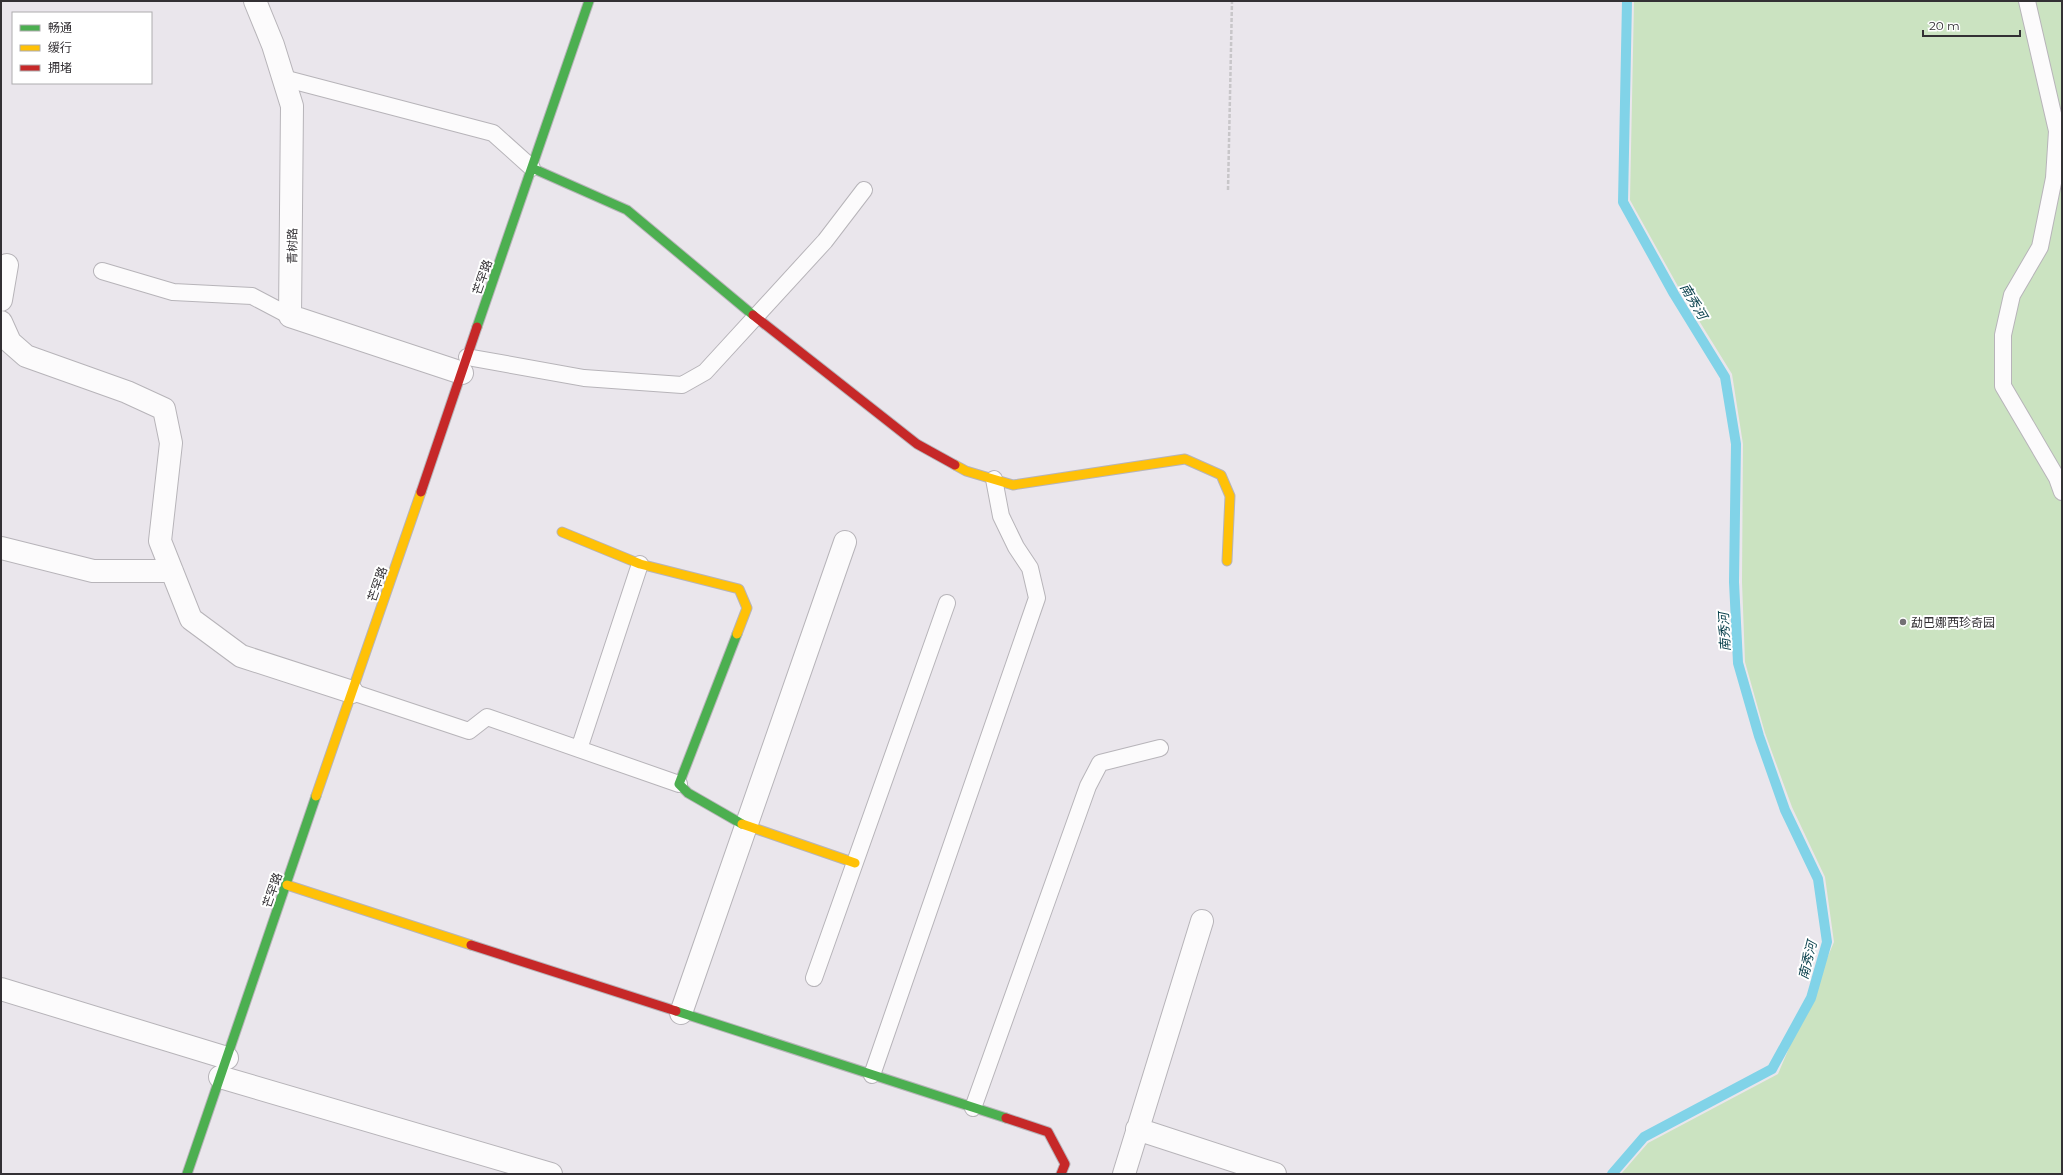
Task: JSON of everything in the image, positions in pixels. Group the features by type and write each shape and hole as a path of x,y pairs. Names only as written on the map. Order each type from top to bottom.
{"street":[{"name":"青树路","path":"255,1 273,45 292,106 290,316"},
{"name":"芒罕路","path":"187,1174 589,1"},
{"path":"532,168 603,198 627,210 756,317 917,444 966,470 1013,485 1185,458 1221,475 1230,496 1227,561"},
{"path":"1,300 7,265"},
{"path":"290,316 465,365"},
{"path":"1,322 10,342 26,356 127,392 164,409 171,443 160,541 191,619 241,656 352,692"},
{"path":"562,532 640,564 739,589 747,608 679,784 688,793 746,826 855,863"},
{"path":"681,1013 845,542"},
{"path":"1,548 93,571 172,571"},
{"path":"287,885 1048,1132 1065,1164 1061,1174"},
{"path":"1124,1174 1202,921"},
{"path":"1,989 224,1067 551,1174"},
{"path":"1138,1129 1275,1174"}],"lane":[{"path":"2027,1 2057,131 2056,163 2040,247 2012,295 2003,335 2003,386 2057,478 2062,492"},
{"path":"283,78 493,133 532,168"},
{"path":"465,365 584,378 682,385 705,372 825,241 864,190"},
{"path":"102,271 173,292 252,296 290,316"},
{"path":"872,1075 1037,598 1030,568 1016,547 1001,516 994,479"},
{"path":"579,749 640,564"},
{"path":"814,978 947,603"},
{"path":"352,692 469,731 488,717 679,784"},
{"path":"973,1108 1088,786 1100,763 1160,748"}],"path":[{"path":"1228,190 1232,1"}],"green space":[{"name":"勐巴娜西珍奇园","path":"1634,1 2062,1 2062,1174 1621,1174 1648,1143 1778,1074 1834,942 1825,877 1792,807 1765,733 1745,662 1742,582 1743,444 1732,374 1680,290 1630,200"}],"waterway":[{"name":"南秀河","path":"1612,1174 1644,1137 1772,1069 1811,998 1827,942 1818,879 1785,810 1759,736 1738,663 1734,582 1736,444 1725,377 1674,294 1623,202 1627,1"}],"traffic: fast":[{"path":"477,327 589,1"},
{"path":"532,168 627,210 753,315"},
{"path":"737,634 679,784 688,793 742,824"},
{"path":"187,1174 316,796"},
{"path":"676,1011 1006,1118"}],"traffic: slow":[{"path":"955,465 966,471 1013,485 1185,459 1221,475 1230,496 1227,561"},
{"path":"316,796 421,492"},
{"path":"562,532 640,564 739,589 747,608 737,634"},
{"path":"742,824 855,863"},
{"path":"287,885 471,945"}],"traffic: jam":[{"path":"753,315 917,444 955,465"},
{"path":"421,492 477,327"},
{"path":"471,945 676,1011"},
{"path":"1006,1118 1048,1132 1065,1164 1061,1174"}],"place":[{"name":"勐巴娜西珍奇园","path":"1903,622"}]}
